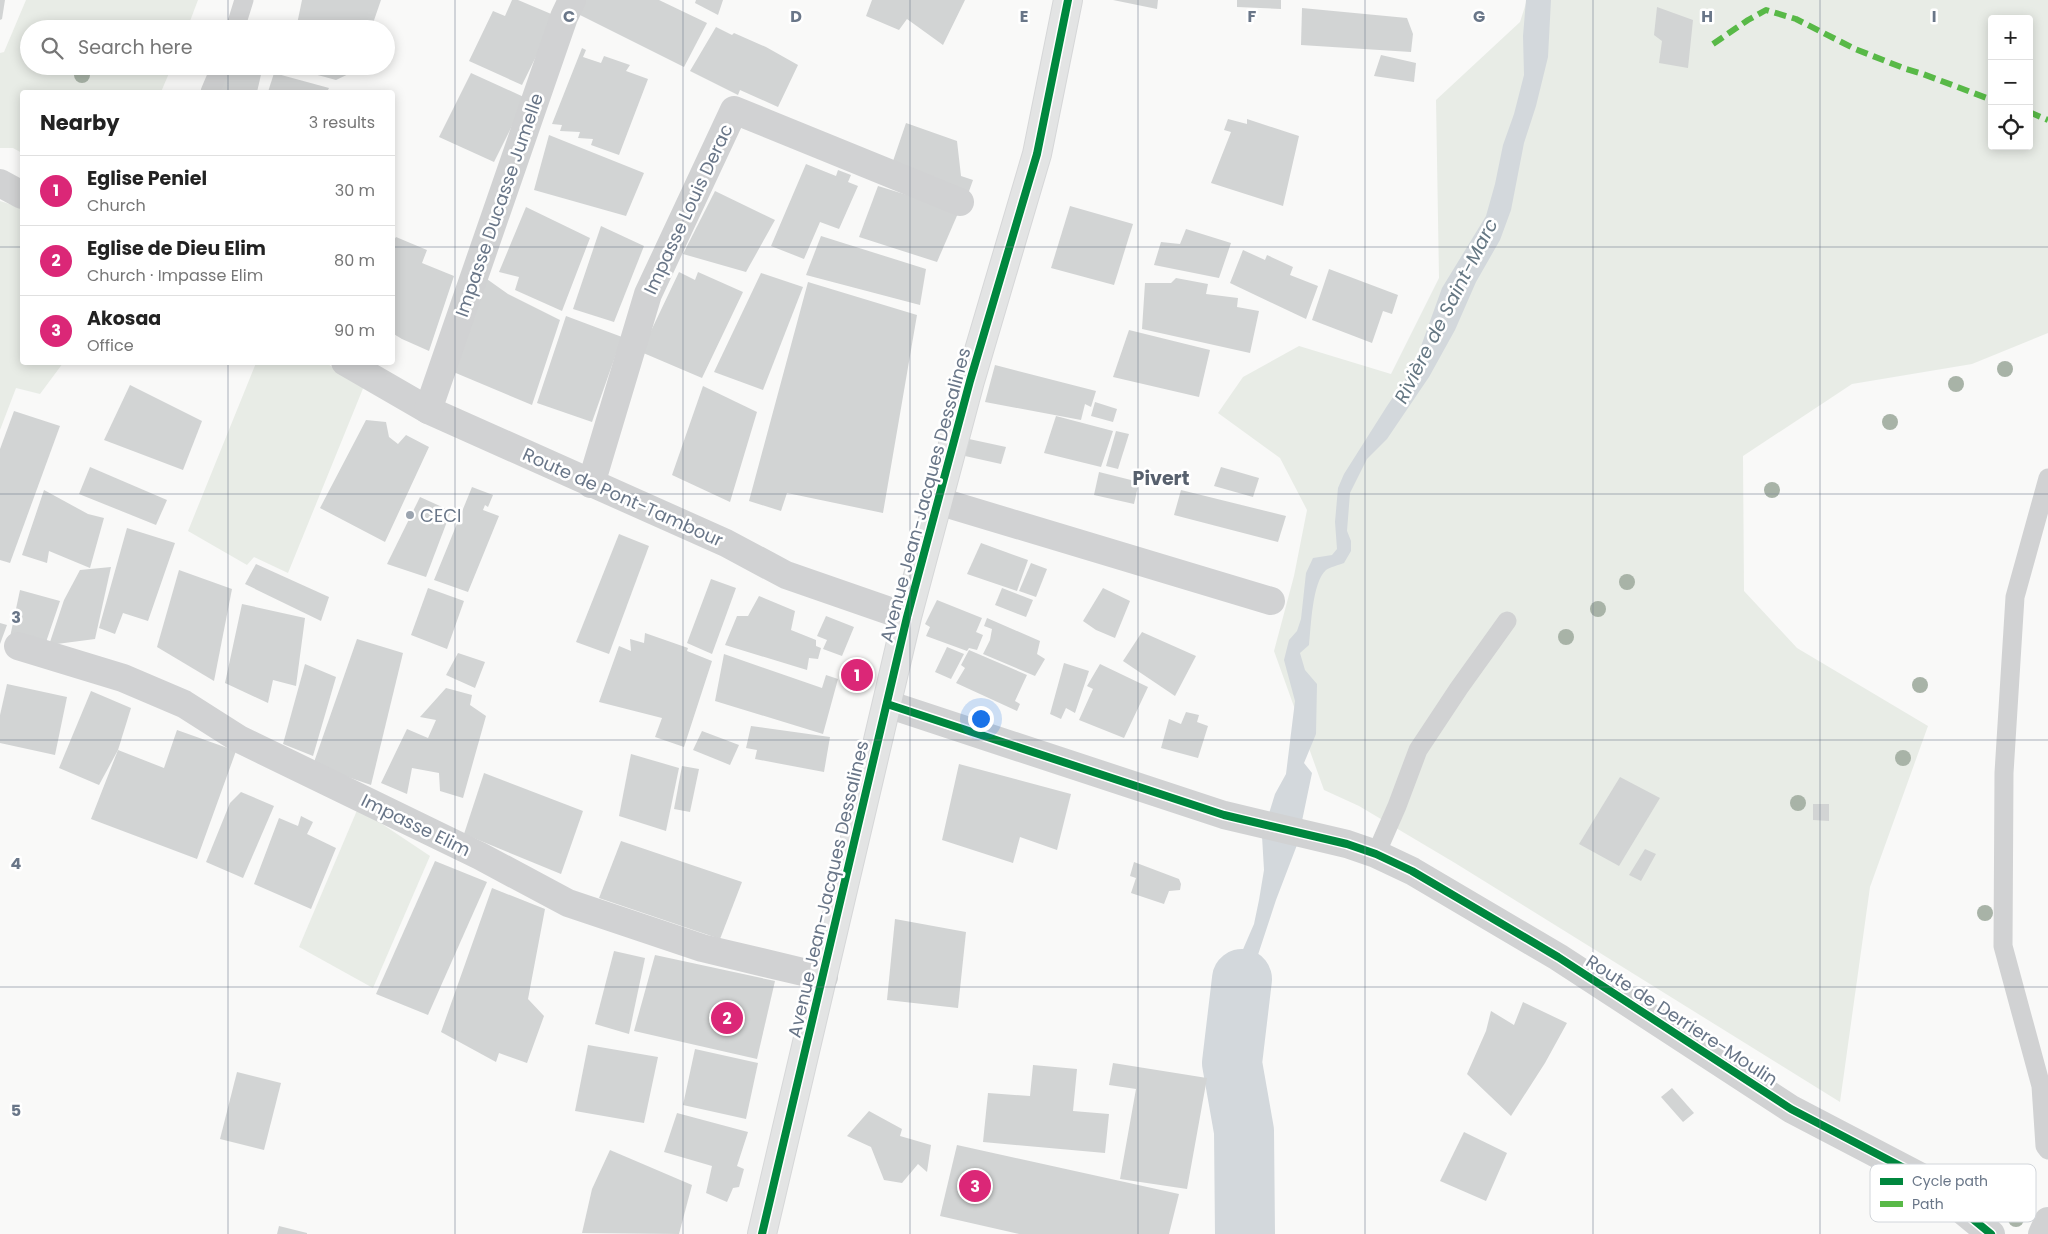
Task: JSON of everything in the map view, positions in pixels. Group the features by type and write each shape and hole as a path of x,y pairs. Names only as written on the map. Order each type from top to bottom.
{"street":[{"name":"Impasse Ducasse Jumelle","path":"428,410 572,0"},
{"name":"Avenue Jean-Jacques Dessalines","path":"762,1234 824,977 907,617 970,380 1037,154 1068,0"},
{"name":"Impasse Louis Derac","path":"591,484 648,294 734,110 960,202"},
{"path":"0,183 20,194"},
{"name":"Route de Pont-Tambour","path":"350,365 428,410 726,543 786,575 907,617"},
{"path":"938,501 1271,602"},
{"name":"Impasse Elim","path":"18,646 123,678 184,704 239,739 480,856 568,903 702,948 824,977"},
{"name":"Route de Derriere-Moulin","path":"887,704 1224,816 1347,844 1376,854 1412,871 1558,957 1791,1109 1896,1164"},
{"path":"2042,1234 2048,1220"},
{"name":"Route de Derriere-Moulin","path":"1976,1222 1991,1234"}],"lane":[{"path":"238,20 244,0"},
{"path":"211,90 217,75"},
{"path":"2048,478 2015,597 2004,772 2003,937 2005,956 2041,1086 2045,1146 2048,1150"},
{"path":"1376,854 1418,750 1459,688 1507,622"}],"shaded area":[{"path":"26,0 198,0 190,20 20,20 20,75 168,75 162,90 20,90 20,152 13,148 0,148 0,53 4,52"},
{"path":"1527,0 2048,0 2048,333 1972,364 1852,384 1743,456 1744,591 1797,648 1928,726 1870,887 1840,1102 1455,863 1359,806 1324,790 1274,651 1294,576 1307,510 1280,458 1218,413 1243,377 1299,346 1391,374 1439,278 1436,100 1520,22"},
{"path":"0,201 20,207 20,365 62,365 40,394 16,388 0,430"},
{"path":"255,365 329,365 364,386 288,573 254,557 247,565 188,531"},
{"path":"358,808 430,856 373,988 299,947"}],"water":[{"path":"1526,0 1551,0 1548,57 1536,106 1524,143 1511,210 1500,240 1476,282 1455,330 1429,377 1387,439 1367,459 1350,493 1347,531 1351,541 1351,551 1344,563 1326,570 1318,584 1313,606 1309,645 1300,653 1305,670 1317,684 1316,734 1304,763 1312,773 1297,845 1276,900 1250,979 1237,1052 1232,1063 1225,1050 1230,991 1241,954 1254,924 1259,900 1264,870 1262,836 1275,794 1286,774 1295,701 1284,660 1289,640 1297,631 1301,619 1306,573 1313,558 1332,555 1337,549 1335,522 1338,488 1344,474 1408,375 1420,349 1442,288 1486,216 1503,145 1514,114 1524,75 1523,36"}],"building":[{"path":"0,0 5,0 2,19 0,20"},
{"path":"302,0 381,0 374,20 298,20"},
{"path":"512,0 518,0 556,16 522,85 469,61 493,11 505,16"},
{"path":"580,0 659,0 707,23 684,67 574,12"},
{"path":"696,0 723,0 718,15 695,3"},
{"path":"872,0 965,0 943,45 907,19 899,30 866,16"},
{"path":"1113,0 1158,0 1157,9"},
{"path":"1237,0 1281,0 1281,9 1237,7"},
{"path":"1657,7 1693,20 1688,68 1659,63 1662,41 1654,35"},
{"path":"1302,8 1407,18 1413,34 1411,52 1301,45"},
{"path":"716,27 766,47 798,65 778,107 740,90 738,95 690,71"},
{"path":"582,48 586,50 583,57 601,63 604,56 630,65 626,71 648,79 619,155 591,145 593,139 578,138 580,132 560,131 562,125 552,124"},
{"path":"1381,55 1416,63 1414,82 1374,76"},
{"path":"471,73 526,98 494,162 439,137"},
{"path":"208,75 261,75 257,90 204,90"},
{"path":"273,75 281,75 329,88 328,90 269,90"},
{"path":"318,75 346,75 336,80"},
{"path":"1228,119 1247,124 1247,119 1299,136 1283,206 1211,183 1231,132 1224,130"},
{"path":"906,123 957,141 961,176 973,180 968,194 891,167"},
{"path":"549,135 644,173 626,216 534,190"},
{"path":"806,164 836,176 838,170 851,175 848,182 858,186 839,229 820,222 804,259 771,246"},
{"path":"878,186 959,211 937,262 859,237"},
{"path":"715,191 775,220 746,272 683,254"},
{"path":"1070,206 1133,224 1114,285 1051,268"},
{"path":"526,207 590,238 562,311 515,290 519,277 499,272"},
{"path":"601,226 644,246 614,322 573,309"},
{"path":"1186,229 1231,243 1219,278 1154,265 1161,242 1180,244"},
{"path":"821,236 926,269 920,305 806,275"},
{"path":"396,237 427,250 422,263 454,276 429,351 395,335"},
{"path":"1243,250 1265,260 1267,255 1293,267 1290,275 1318,286 1306,319 1230,283"},
{"path":"1329,269 1398,295 1392,314 1383,311 1372,343 1312,320"},
{"path":"679,272 695,280 698,272 743,292 702,378 641,352"},
{"path":"761,273 803,287 763,390 714,372"},
{"path":"484,277 508,294 560,320 532,405 451,371"},
{"path":"1176,278 1208,284 1206,294 1238,298 1237,307 1259,311 1250,353 1142,329 1145,283 1171,283"},
{"path":"808,282 917,315 883,513 787,493 781,511 749,501"},
{"path":"566,316 622,337 592,422 537,403"},
{"path":"1129,330 1210,350 1199,397 1113,377"},
{"path":"995,365 1096,391 1091,407 1085,404 1081,420 985,402"},
{"path":"130,385 202,421 183,470 104,440"},
{"path":"703,386 757,412 730,502 672,475"},
{"path":"1095,402 1117,409 1113,422 1091,416"},
{"path":"14,411 60,426 10,563 0,560 0,449"},
{"path":"1056,416 1113,431 1101,467 1044,453"},
{"path":"366,420 386,422 389,437 398,444 406,435 429,447 385,542 320,508"},
{"path":"1116,431 1129,434 1118,469 1106,466"},
{"path":"969,439 1006,447 1001,464 965,456"},
{"path":"90,467 167,500 156,525 79,494"},
{"path":"1221,467 1259,478 1253,497 1214,486"},
{"path":"1099,472 1139,482 1134,504 1094,495"},
{"path":"472,487 493,495 488,507 485,505 483,510 499,516 468,592 434,580"},
{"path":"44,490 88,514 104,518 90,568 49,551 47,563 22,555"},
{"path":"1181,490 1286,516 1278,542 1174,515"},
{"path":"420,497 451,511 426,577 387,564"},
{"path":"127,528 175,543 148,621 123,613 115,634 99,628"},
{"path":"619,534 649,546 609,654 576,642"},
{"path":"981,543 1028,560 1017,591 967,574"},
{"path":"1031,563 1047,569 1036,597 1019,591"},
{"path":"256,564 329,597 321,621 245,584"},
{"path":"111,567 95,639 49,645 64,600 80,570"},
{"path":"179,570 232,589 214,681 157,647"},
{"path":"711,579 736,588 712,654 687,643"},
{"path":"428,588 464,601 447,649 411,635"},
{"path":"1002,588 1033,600 1026,617 995,605"},
{"path":"1103,588 1130,601 1115,638 1096,630 1083,621"},
{"path":"20,590 60,601 44,648 10,637"},
{"path":"759,596 795,611 791,630 816,640 816,646 821,648 818,659 809,658 807,670 725,645 737,616 748,616"},
{"path":"937,600 982,618 976,632 983,635 977,650 969,648 967,651 926,636 930,627 925,624"},
{"path":"242,604 305,618 296,686 273,680 268,703 225,683"},
{"path":"826,616 854,627 842,656 823,649 827,640 817,636"},
{"path":"987,618 1040,641 1037,654 1045,659 1035,676 983,654 990,640 992,629 984,626"},
{"path":"0,623 7,625 0,644"},
{"path":"1142,632 1196,656 1175,696 1123,661"},
{"path":"645,633 688,648 687,651 712,661 684,747 655,737 662,718 599,702 619,646 631,651 630,639 644,643"},
{"path":"357,639 403,653 371,785 313,765"},
{"path":"947,647 964,654 951,679 935,672"},
{"path":"969,650 1027,675 1015,701 1020,704 1017,711 956,683 965,668 961,665"},
{"path":"458,653 485,662 475,688 446,675"},
{"path":"724,654 822,688 826,675 838,679 823,734 715,701"},
{"path":"1064,663 1089,671 1075,713 1066,708 1061,719 1050,714"},
{"path":"305,664 336,677 313,756 283,744"},
{"path":"1100,664 1148,687 1124,738 1079,720 1093,689 1087,686"},
{"path":"7,684 67,697 55,755 0,743 0,715"},
{"path":"446,688 472,695 470,705 486,716 463,798 440,791 439,773 412,768 407,794 381,783 407,729 428,738 436,720 420,717"},
{"path":"91,691 131,708 118,750 99,785 59,768"},
{"path":"1186,712 1199,715 1197,722 1208,726 1198,758 1161,748 1169,719 1181,724"},
{"path":"751,726 830,737 824,772 755,759 757,750 746,748"},
{"path":"177,730 236,751 197,859 91,819 118,750 164,768"},
{"path":"702,731 739,745 730,765 693,750"},
{"path":"631,754 679,768 666,831 619,816"},
{"path":"959,764 1071,794 1057,850 1020,837 1013,863 942,840"},
{"path":"682,766 699,769 690,812 674,809"},
{"path":"484,773 583,811 561,874 464,834"},
{"path":"1620,777 1660,798 1619,866 1579,844"},
{"path":"241,792 274,806 243,878 206,862 230,803"},
{"path":"1813,804 1829,804 1829,821 1813,820"},
{"path":"301,816 313,822 307,834 336,848 311,909 254,884 279,818 298,826"},
{"path":"621,841 742,882 720,939 599,898"},
{"path":"1645,849 1656,854 1641,881 1629,875"},
{"path":"435,861 487,882 428,1015 376,994"},
{"path":"1134,862 1179,879 1181,884 1180,890 1169,891 1164,904 1131,893 1136,878 1130,876"},
{"path":"492,888 545,909 528,999 544,1016 527,1063 499,1053 496,1062 441,1032"},
{"path":"895,919 966,932 958,1008 887,1000"},
{"path":"614,951 645,958 629,1034 595,1024"},
{"path":"655,955 775,981 757,1059 634,1031"},
{"path":"1523,1002 1567,1023 1545,1063 1511,1116 1467,1074 1486,1031 1491,1011 1514,1025"},
{"path":"588,1045 658,1057 644,1123 575,1111"},
{"path":"695,1049 758,1063 746,1119 683,1105"},
{"path":"1113,1063 1207,1078 1187,1189 1120,1179 1136,1089 1109,1085"},
{"path":"1033,1065 1077,1069 1073,1111 1109,1114 1105,1153 983,1142 988,1093 1030,1096"},
{"path":"237,1072 281,1083 264,1150 220,1139"},
{"path":"1672,1088 1694,1113 1683,1122 1661,1097"},
{"path":"869,1111 902,1129 900,1136 931,1145 927,1172 918,1164 902,1183 884,1180 871,1147 847,1136"},
{"path":"677,1113 748,1132 737,1166 744,1169 739,1187 733,1188 727,1202 706,1193 712,1166 664,1152"},
{"path":"1464,1132 1507,1153 1486,1201 1440,1181"},
{"path":"957,1145 1179,1194 1169,1234 1019,1234 940,1216"},
{"path":"610,1150 692,1185 679,1234 582,1233 592,1189"},
{"path":"279,1226 307,1233 307,1234 277,1234"}],"waterway":[{"name":"Rivière de Saint-Marc","path":"1242,979 1232,1063 1244,1131 1245,1234"}],"marked path":[{"path":"1713,44 1766,10 1796,19 1855,49 1988,98"},
{"path":"2033,114 2048,120"}],"cycle path":[{"path":"762,1234 907,617 970,381 1037,154 1068,0"},
{"path":"887,704 1224,815 1347,844 1376,854 1412,871 1558,957 1791,1109 1896,1164"},
{"path":"1976,1222 1991,1234"}],"place":[{"name":"CECI","path":"410,515"},
{"name":"Eglise Peniel","path":"857,675"},
{"name":"Eglise de Dieu Elim","path":"727,1018"},
{"name":"Akosaa","path":"975,1186"}],"district":[{"name":"Pivert","path":"1161,478"}]}
